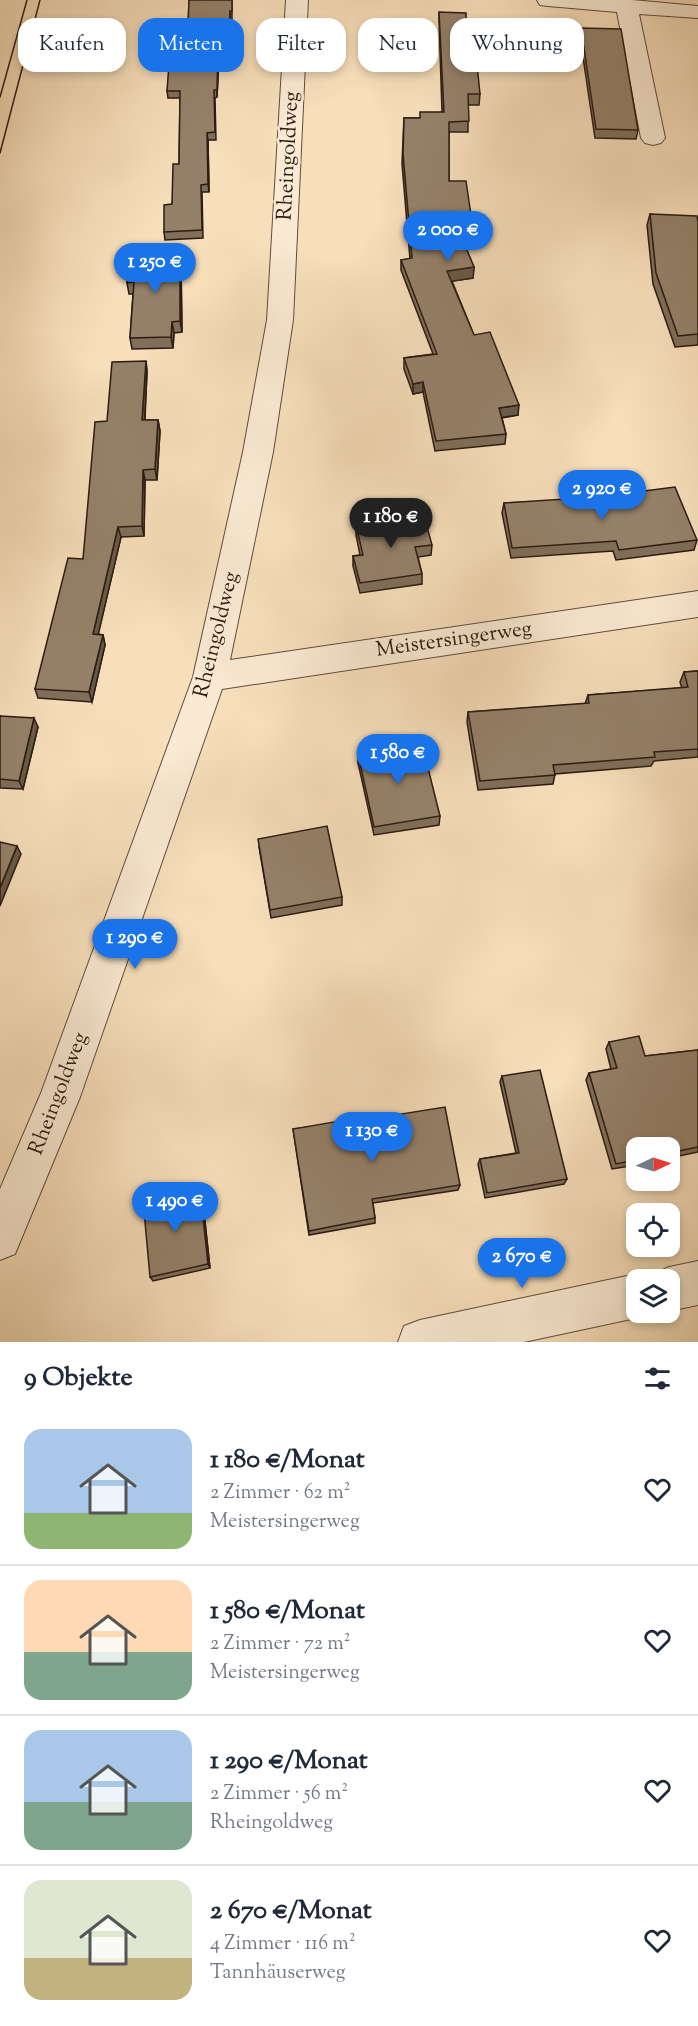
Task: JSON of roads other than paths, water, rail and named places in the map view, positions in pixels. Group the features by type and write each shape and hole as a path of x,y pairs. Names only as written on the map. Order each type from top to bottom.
{"street":[{"name":"Rheingoldweg","path":"0,1239 60,1096 210,677 258,453 280,320 297,0"},
{"path":"548,0 698,12"},
{"path":"626,5 653,138"},
{"name":"Meistersingerweg","path":"210,677 698,604"},
{"path":"680,1287 698,1283"},
{"path":"420,1342 626,1298"}],"tram line":[{"path":"0,97 27,0"},
{"path":"0,153 40,0"}]}
